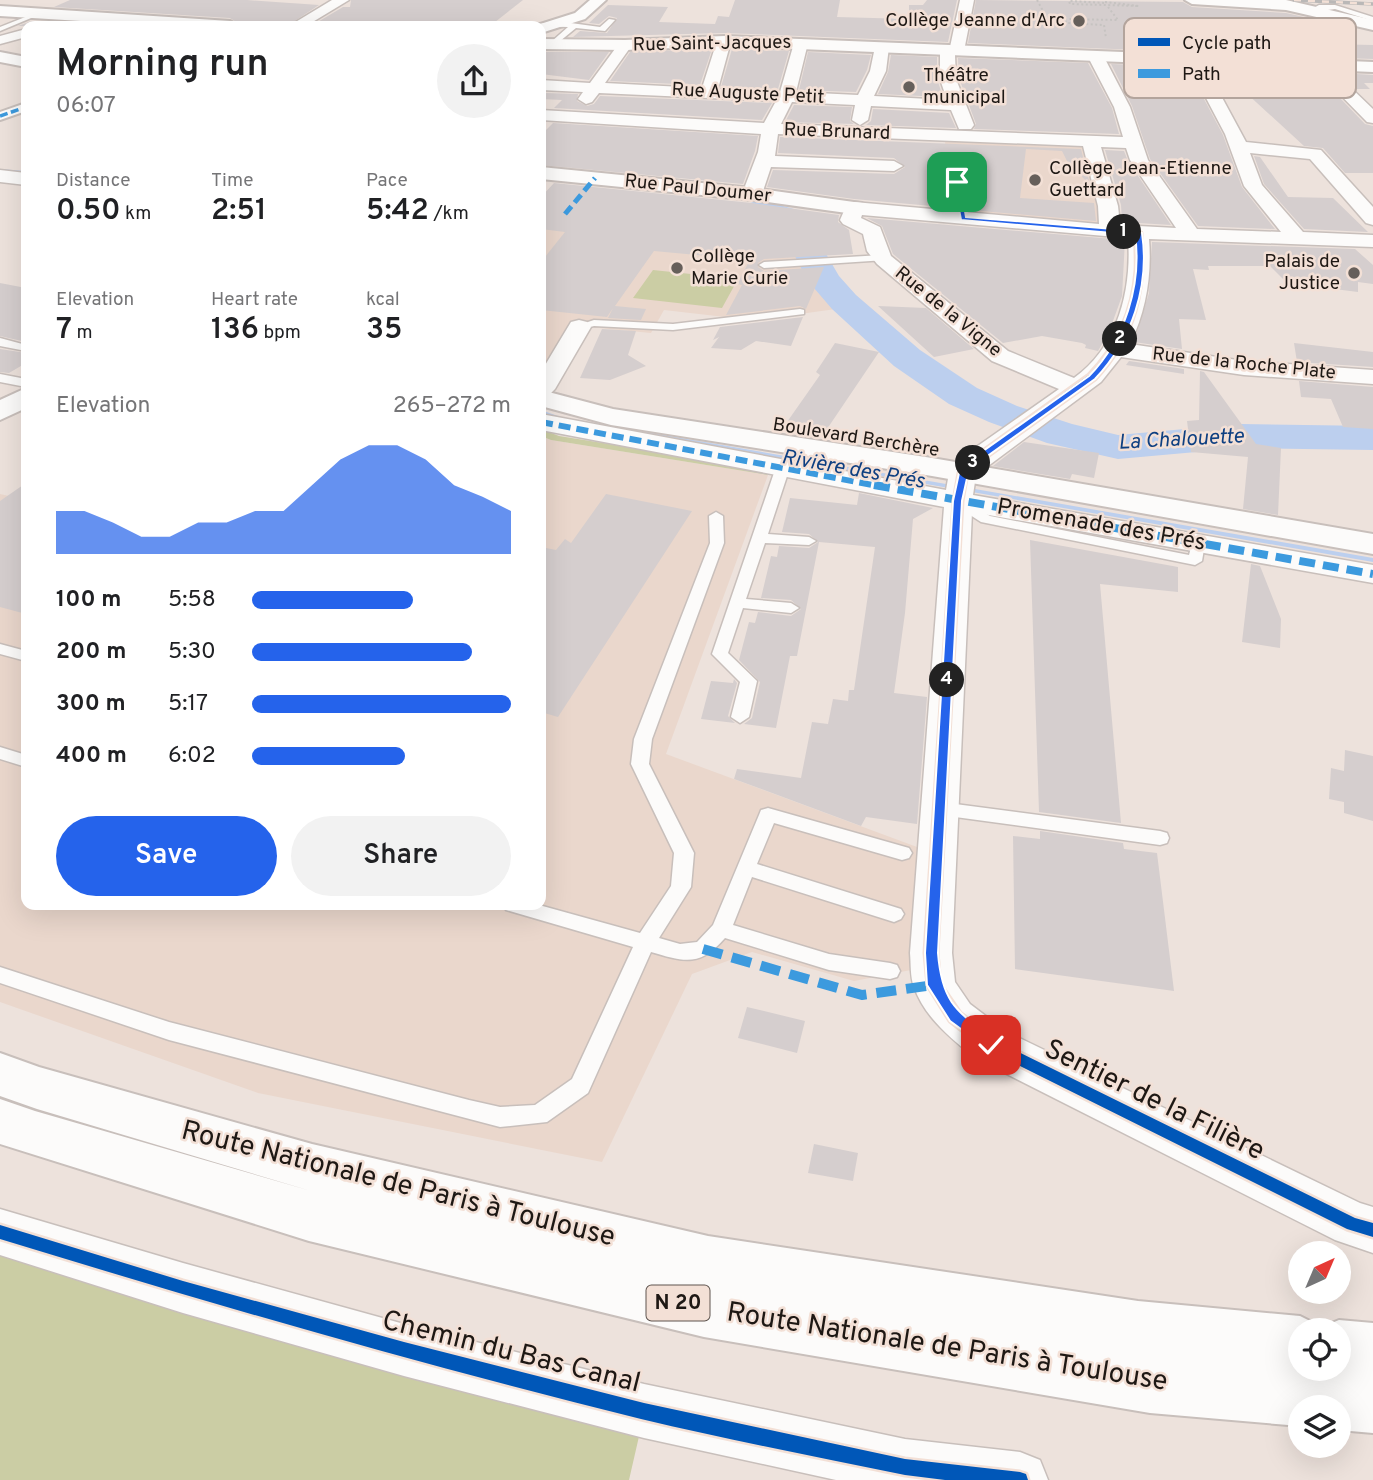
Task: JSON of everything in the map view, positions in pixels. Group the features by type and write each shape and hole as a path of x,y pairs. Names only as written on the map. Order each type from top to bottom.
{"main road":[{"path":"549,25 580,16 600,0"},
{"path":"1192,0 1276,4 1343,18"},
{"path":"0,11 130,21"},
{"path":"1356,21 1373,26"},
{"name":"Rue Saint-Jacques","path":"547,44 625,45 723,41 952,51 1104,48 1124,51"},
{"path":"0,57 21,61"},
{"name":"Rue Paul Doumer","path":"546,173 752,194 848,215"},
{"path":"0,412 21,399"},
{"name":"Boulevard Berchère","path":"546,399 611,417 960,487 1373,544"},
{"name":"Route Nationale de Paris à Toulouse","path":"0,1074 37,1088 312,1168 708,1262 1138,1331 1288,1344"},
{"name":"Route Nationale de Paris à Toulouse","path":"0,1121 35,1134 309,1216 704,1309 1150,1382 1373,1403"},
{"path":"1351,1350 1373,1352"}],"street":[{"path":"305,21 342,0"},
{"path":"967,0 952,51 948,79 970,137"},
{"path":"0,29 21,36"},
{"path":"0,40 21,37"},
{"path":"709,92 723,41"},
{"path":"752,194 764,161 771,129 787,96 801,43"},
{"path":"570,117 597,86 625,45"},
{"path":"858,132 864,101 877,71 882,47"},
{"path":"1104,48 1139,160 1191,235"},
{"name":"Rue Auguste Petit","path":"546,85 956,105"},
{"path":"1214,98 1234,134 1253,186 1298,239"},
{"path":"1353,98 1373,118"},
{"path":"0,117 21,109"},
{"name":"Rue Brunard","path":"546,115 771,129 1133,143"},
{"path":"1091,143 1108,206 1110,230"},
{"path":"1238,147 1315,154 1373,219"},
{"path":"764,161 894,166"},
{"path":"0,176 21,178"},
{"path":"848,215 964,219 1138,233 1369,243"},
{"name":"Rue de la Vigne","path":"848,215 873,231 877,251 883,258 1000,356 1077,388"},
{"path":"940,809 960,487 972,463 1102,369 1116,349 1135,303 1142,257 1138,233"},
{"path":"546,381 579,327"},
{"name":"Rue de la Roche Plate","path":"1116,349 1244,368 1373,377"},
{"name":"Promenade des Prés","path":"546,423 624,440 783,467 960,487 1198,543 1373,574"},
{"name":"Sentier de la Filière","path":"940,809 931,953 934,985 955,1017 991,1045 1352,1224 1373,1230"},
{"name":"Chemin du Bas Canal","path":"0,1232 183,1288 404,1350 644,1410 905,1468 1020,1480"}],"lane":[{"path":"1313,10 1319,6 1331,7 1373,19"},
{"path":"0,29 40,13"},
{"path":"549,25 602,29 611,20"},
{"path":"547,44 574,26"},
{"path":"957,182 964,219"},
{"path":"764,265 883,258"},
{"path":"579,327 594,323 673,327 800,312"},
{"path":"0,342 21,347"},
{"path":"0,378 21,382"},
{"path":"740,717 749,681 720,654 783,467"},
{"path":"0,975 169,1031 500,1117 539,1115 580,1086 644,944 681,887 684,853 640,764 643,739 717,543 716,516"},
{"path":"757,538 809,541"},
{"path":"737,603 791,608"},
{"path":"0,649 21,655"},
{"path":"0,753 21,759"},
{"path":"940,809 1160,838"},
{"path":"530,910 680,952 703,948 721,929 768,815 902,853"},
{"path":"747,867 894,914"},
{"path":"721,929 829,962 890,971"}],"path":[{"path":"1037,0 1047,18 1118,20 1106,3"},
{"path":"1069,1 1106,3 1138,4 1139,6 1070,4 1069,1"},
{"path":"1065,19 1066,23 1104,25 1104,48"},
{"path":"1104,48 1107,38"}],"shaded area":[{"name":"Collège Jean-Etienne Guettard","path":"945,139 1084,144 1105,224 972,214 972,187 946,165"},
{"name":"Collège Marie Curie","path":"546,213 789,238 843,308 742,322 725,317 664,310 651,333 568,325 546,362"},
{"path":"546,438 768,475 666,754 917,847 911,970 854,981 752,952 692,974 602,1162 258,1093 0,1002 0,494 21,499 21,910 546,910"}],"green space":[{"path":"653,270 738,279 722,308 633,298"},
{"path":"546,431 559,436 754,467 768,475 546,438"},
{"path":"0,1253 640,1432 629,1480 0,1480"}],"building":[{"path":"70,0 247,0 319,5 295,21 234,21 230,18 54,7"},
{"path":"351,0 523,0 496,21 319,21 343,7 350,7"},
{"path":"735,0 840,0 837,17 909,19 909,5 923,5 927,0 957,0 948,42 724,33 573,37 580,31 607,33 617,18 609,16 599,24 589,23 608,5 668,7 659,22 715,24 718,16 729,17"},
{"path":"976,0 1183,2 1192,7 1286,13 1305,18 1124,18 1124,49 968,43"},
{"path":"1356,45 1373,45 1373,59 1356,58"},
{"path":"712,49 700,85 610,81 630,52"},
{"path":"732,49 789,51 778,89 721,87"},
{"path":"546,52 609,52 589,80 546,75"},
{"path":"808,52 871,55 856,92 799,90"},
{"path":"891,55 937,57 937,79 943,97 878,94 888,72"},
{"path":"958,58 1088,63 1112,108 1119,134 974,129 976,124 959,78"},
{"path":"1111,64 1124,64 1124,90"},
{"path":"1356,74 1373,75 1373,83 1364,83 1370,89 1356,89"},
{"path":"546,93 578,94 577,101 587,106 594,104 600,96 772,103 762,120 554,108 562,100 546,99"},
{"path":"1128,98 1203,98 1223,135 1242,187 1275,229 1198,226 1150,159"},
{"path":"1252,98 1340,98 1365,124 1373,126 1373,173 1345,173 1323,148 1304,146"},
{"path":"794,105 852,107 850,121 854,124 785,122"},
{"path":"873,109 949,113 956,128 866,125 871,121"},
{"path":"553,123 758,136 743,184 546,165 546,130"},
{"path":"780,137 1081,149 1090,185 1067,161 1062,151 1026,149 1020,198 1094,203 1096,221 970,210 965,182 958,177 950,181 954,208 854,199 767,187 773,170 894,174 905,167 894,158 778,153"},
{"path":"1105,150 1124,151 1171,225 1122,222 1121,205"},
{"path":"1254,156 1260,157 1288,197 1333,198 1368,232 1304,229 1264,184"},
{"path":"554,183 752,203 839,215 838,222 849,230 853,254 764,259 758,263 758,267 764,271 824,267 806,309 800,306 726,315 742,285 737,284 752,256 654,251 615,306 646,309 641,320 608,318 613,308 607,317 546,311 546,256 565,232 546,230 546,192"},
{"path":"867,218 1125,240 1122,296 1109,332 1098,351 1085,348 1086,345 1082,343 1042,336 1003,343 893,254 882,226"},
{"path":"1152,242 1355,249 1373,265 1373,284 1358,282 1358,292 1287,283 1270,266 1208,266 1209,270 1193,269 1206,320 1179,319 1182,349 1134,342 1149,293"},
{"path":"0,283 21,287 21,341 0,336"},
{"path":"878,306 926,308 974,349 934,357"},
{"path":"803,317 791,346 756,341 741,350 711,348 719,337 713,340 720,327"},
{"path":"602,329 636,331 628,355 646,366 610,380 580,378"},
{"path":"835,343 879,352 827,429 787,422 820,375 816,372"},
{"path":"1294,343 1373,352 1373,367 1297,362"},
{"path":"0,349 21,352 21,366 9,373 0,372"},
{"path":"1129,361 1184,369 1184,374 1126,365"},
{"path":"1200,371 1204,372 1256,444 1281,448 1278,515 1243,509 1248,457 1191,452 1187,421 1199,420"},
{"path":"1299,381 1373,387 1373,429 1343,427 1331,399 1301,397"},
{"path":"1024,442 1099,453 1094,478 1072,474 1070,479 993,466"},
{"path":"21,486 21,613 0,607 0,501"},
{"path":"859,493 933,508 913,519 905,613 894,693 927,697 917,824 866,817 861,826 734,779 737,769 801,778 812,722 828,724 833,699 848,701 849,690 854,690 875,547 819,542 797,656 790,656 776,728 744,724 752,718 760,682 739,660 749,622 755,623 758,612 791,616 801,609 791,600 761,598 771,556 777,557 779,546 809,548 818,542 809,534 782,532 790,498 857,505"},
{"path":"606,494 692,511 558,717 546,713 546,548 556,550 565,539 571,543"},
{"path":"1030,540 1178,567 1178,592 1100,584 1121,823 1039,812"},
{"path":"1251,564 1260,566 1281,619 1280,648 1242,642"},
{"path":"734,679 737,683 728,716 735,723 701,719 711,681 733,683"},
{"path":"1345,750 1373,756 1373,821 1344,813 1344,802 1329,799 1331,768 1344,771"},
{"path":"1040,831 1123,843 1124,849 1157,853 1174,991 1015,969 1013,836 1040,839"},
{"path":"747,1007 805,1021 797,1053 738,1038"},
{"path":"814,1144 858,1153 853,1181 808,1173"}],"waterway":[{"name":"Rivière des Prés","path":"0,170 21,172"},
{"name":"La Chalouette","path":"761,209 790,218 825,281 844,302 907,358 963,396 1003,414 1061,434 1118,447 1241,436 1373,438"},
{"name":"Rivière des Prés","path":"546,414 564,420"},
{"name":"Rivière des Prés","path":"647,434 1373,560"}],"railway":[{"path":"1294,0 1373,4"}],"marked path":[{"path":"0,116 21,109"},
{"path":"565,214 595,178"},
{"path":"546,423 937,497 1373,574"},
{"path":"703,949 862,995 934,985"}],"cycle path":[{"path":"1138,233 1140,252 1137,291 1126,329 1117,347 1092,377 972,463 963,473 958,501 931,953 934,985 955,1017 991,1045 1352,1224 1373,1230"},
{"path":"0,1232 183,1288 404,1350 644,1411 905,1467 1020,1480"}],"place":[{"name":"Collège Jeanne d'Arc","path":"1079,21"},
{"name":"Théâtre municipal","path":"909,87"},
{"name":"Collège Jean-Etienne Guettard","path":"1035,180"},
{"name":"Collège Marie Curie","path":"677,268"},
{"name":"Palais de Justice","path":"1354,273"}],"route":[{"path":"957,182 964,219 1138,233 1142,257 1135,303 1116,349 1102,369 972,463 963,473 958,501 931,953 934,985 955,1017 991,1045"}]}
